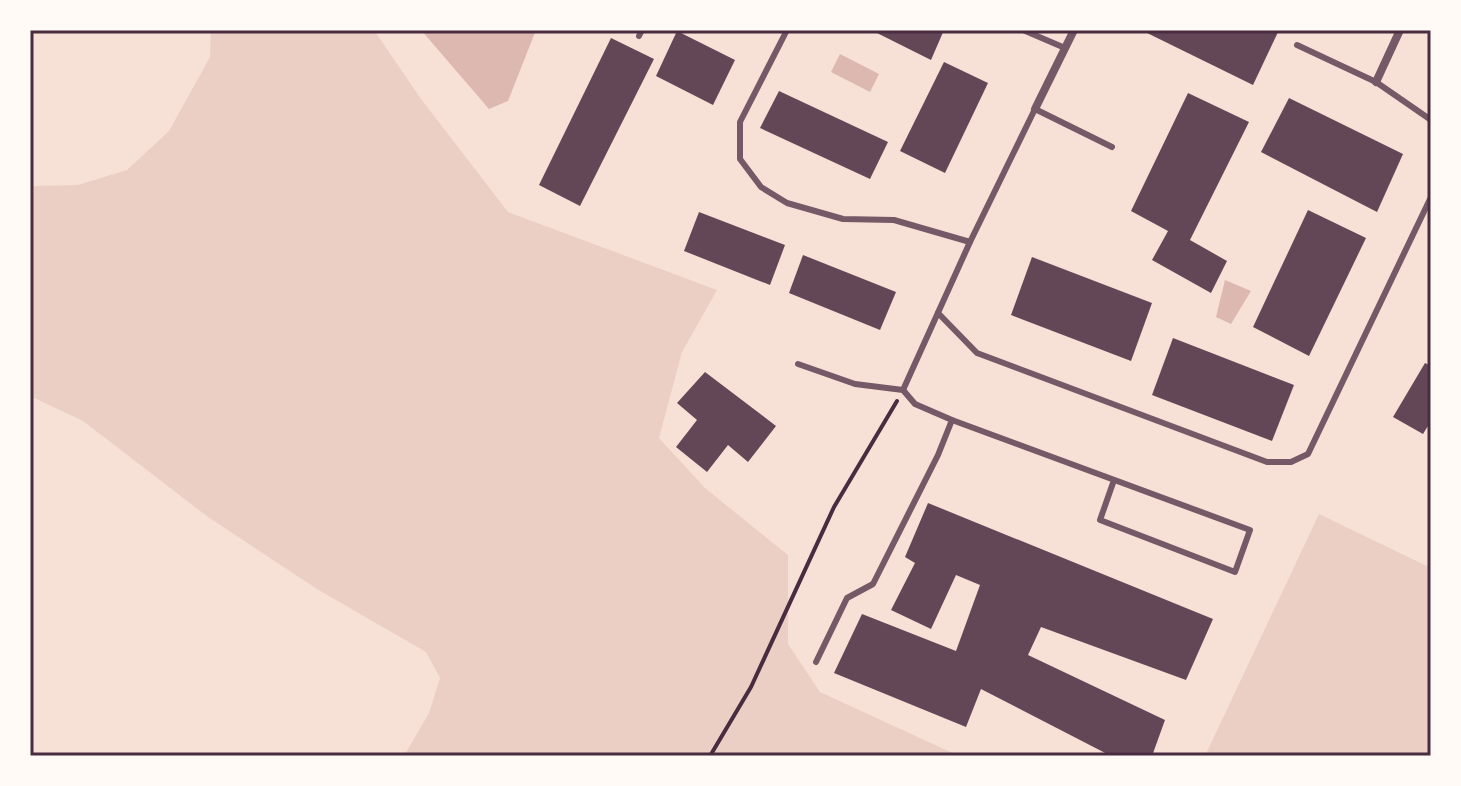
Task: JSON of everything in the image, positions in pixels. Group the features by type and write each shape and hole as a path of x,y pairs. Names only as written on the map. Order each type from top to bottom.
{"street":[{"path":"1035,109 1074,30"},
{"path":"1376,82 1400,30"}],"lane":[{"path":"787,30 740,122 740,159 761,187 787,203 843,219 894,220 970,242"},
{"path":"1023,30 1065,48"},
{"path":"1297,45 1376,82 1431,120"},
{"path":"903,390 1035,109 1112,147"},
{"path":"938,313 977,353 1267,462 1291,462 1308,454 1431,197"},
{"path":"798,364 855,384 903,390 915,404 952,420 1250,530 1235,572 1100,520 1114,480"},
{"path":"816,662 847,598 873,584 938,455 952,420"}],"path":[{"path":"710,756 751,687 834,507 903,390"}],"shaded area":[{"path":"211,30 374,30 421,99 508,212 717,290 682,352 659,438 705,488 788,555 788,644 820,692 959,756 404,756 429,713 440,678 426,652 317,589 208,517 83,421 30,396 30,186 78,185 127,170 169,131 210,57"},
{"path":"421,30 536,30 508,101 489,109"},
{"path":"840,54 879,74 870,92 831,72"},
{"path":"1225,280 1251,291 1231,324 1216,317"},
{"path":"1319,514 1431,568 1431,756 1205,756"}],"building":[{"path":"871,30 944,30 931,60"},
{"path":"1141,30 1279,30 1253,85"},
{"path":"677,31 735,60 713,105 656,76"},
{"path":"611,38 654,59 580,206 539,185"},
{"path":"944,62 988,83 945,173 900,151"},
{"path":"779,91 888,142 870,179 760,128"},
{"path":"1188,93 1249,122 1190,240 1227,261 1211,293 1152,260 1168,231 1131,211"},
{"path":"1289,98 1403,154 1377,212 1261,152"},
{"path":"1308,210 1366,238 1309,356 1253,327"},
{"path":"699,212 785,245 770,285 684,251"},
{"path":"803,255 896,292 880,330 789,293"},
{"path":"1032,257 1152,303 1131,361 1011,315"},
{"path":"1173,338 1294,385 1272,441 1152,395"},
{"path":"1425,363 1431,366 1431,421 1423,434 1393,417"},
{"path":"705,372 776,426 748,462 728,445 707,472 676,447 697,420 677,403"},
{"path":"928,503 1213,619 1186,680 1041,627 1028,655 1165,720 1152,756 1111,756 981,689 966,727 834,673 862,614 956,651 980,585 956,575 931,629 891,610 915,563 905,557"}]}
